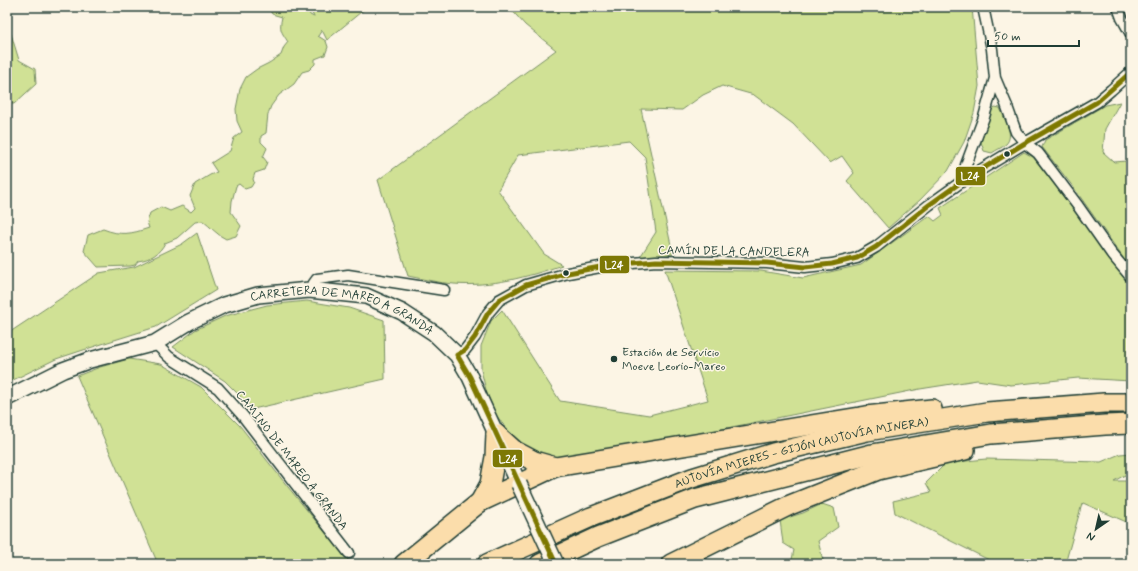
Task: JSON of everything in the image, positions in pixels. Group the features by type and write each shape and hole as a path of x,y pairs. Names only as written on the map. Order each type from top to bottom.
{"highway":[{"path":"404,564 480,502 555,467 866,416 987,403 1104,403"},
{"name":"AUTOVÍA MIERES - GIJÓN (AUTOVÍA MINERA)","path":"487,564 591,517 692,478 773,453 867,431 987,412 1104,403 1131,403"},
{"name":"AUTOVÍA MIERES - GIJÓN (AUTOVÍA MINERA)","path":"540,564 598,537 695,500 872,454 991,434 1131,424"},
{"path":"671,564 790,505 878,470 993,443 1105,425"},
{"path":"496,434 515,451 534,461 555,467"},
{"path":"480,502 490,484 495,457 496,434"}],"street":[{"path":"983,7 992,49 995,78 1016,132 1025,143 1038,153 1111,253 1131,277"},
{"path":"1118,7 1131,34"},
{"name":"CAMÍN DE LA CANDELERA","path":"457,355 465,350 475,337 488,313 499,300 526,285 568,274 611,265 656,261 767,262 805,267 832,264 857,258 876,247 929,204 964,180 1097,102 1131,72"},
{"path":"964,180 966,165 984,117 995,78"},
{"path":"308,290 317,279 348,275 444,290"},
{"name":"CARRETERA DE MAREO A GRANDA","path":"7,398 62,370 90,360 155,343 188,322 224,305 258,295 308,290 366,296 402,312 434,333 457,355 470,377 556,564"},
{"name":"CAMINO DE MAREO A GRANDA","path":"155,343 169,357 218,388 243,416 349,553"}],"green space":[{"path":"268,7 308,7 310,15 314,17 309,7 367,7 327,40 322,30 318,36 326,41 328,47 325,55 315,59 315,64 309,70 302,72 294,84 279,95 271,106 268,114 266,133 261,136 261,142 267,148 263,157 267,162 264,170 255,173 253,179 254,182 251,187 245,189 239,184 236,186 231,212 241,226 236,236 226,239 203,221 195,222 177,238 165,243 154,255 147,259 138,261 135,265 98,267 84,251 88,235 103,229 115,233 126,233 137,232 149,228 147,222 150,213 161,207 170,211 182,206 191,212 195,208 190,196 195,184 217,172 211,163 230,151 234,138 242,132 237,121 236,109 240,89 246,77 281,55 288,42 281,30 282,17 272,14"},
{"path":"509,7 972,7 979,86 974,113 964,142 948,171 920,200 888,228 847,181 854,173 842,156 830,163 793,124 754,95 722,86 703,95 682,110 641,109 673,254 640,257 656,232 645,157 629,141 518,155 498,190 544,254 562,265 509,280 468,285 431,281 408,276 378,180 556,50 525,25"},
{"path":"7,31 11,34 19,60 35,69 36,84 14,104 7,103"},
{"path":"1120,102 1105,129 1103,152 1114,162 1127,161 1131,177 1131,269 1074,188 1042,147 1045,140 1105,105"},
{"path":"995,107 1000,108 1008,126 1009,136 1003,147 992,153 984,151 981,142 991,110"},
{"path":"1024,152 1033,157 1131,286 1131,381 1078,378 1011,385 977,380 920,389 638,446 557,458 539,457 524,447 509,432 496,415 487,394 481,370 481,346 491,321 502,310 560,401 649,415 708,400 665,270 761,271 803,278 861,265 929,216 935,221 943,215 940,208"},
{"path":"197,233 216,290 156,327 56,359 7,383 7,334 99,273 134,267 182,244"},
{"path":"307,301 349,308 384,320 385,379 253,409 225,381 173,347 195,330 225,316 267,305"},
{"path":"129,359 161,364 201,387 240,426 351,564 158,564 77,376 100,367"},
{"path":"1131,453 1131,475 1125,475 1114,481 1131,481 1131,524 1083,503 1065,564 1003,564 989,560 895,513 893,501 931,492 926,483 946,463 986,459 1101,462 1120,454"},
{"path":"822,504 834,508 838,527 818,541 824,564 791,564 794,550 783,543 780,520 803,513"}],"transit line":[{"name":"L24","path":"457,355 465,350 475,337 488,313 499,300 526,285 568,273 611,265 656,261 767,263 805,267 832,264 857,258 876,247 929,205 964,180 1097,102 1131,72"},
{"name":"L24","path":"457,355 470,377 556,564"}],"place":[{"name":"Estación de Servicio Moeve Leorio-Mareo","path":"614,359"}]}
